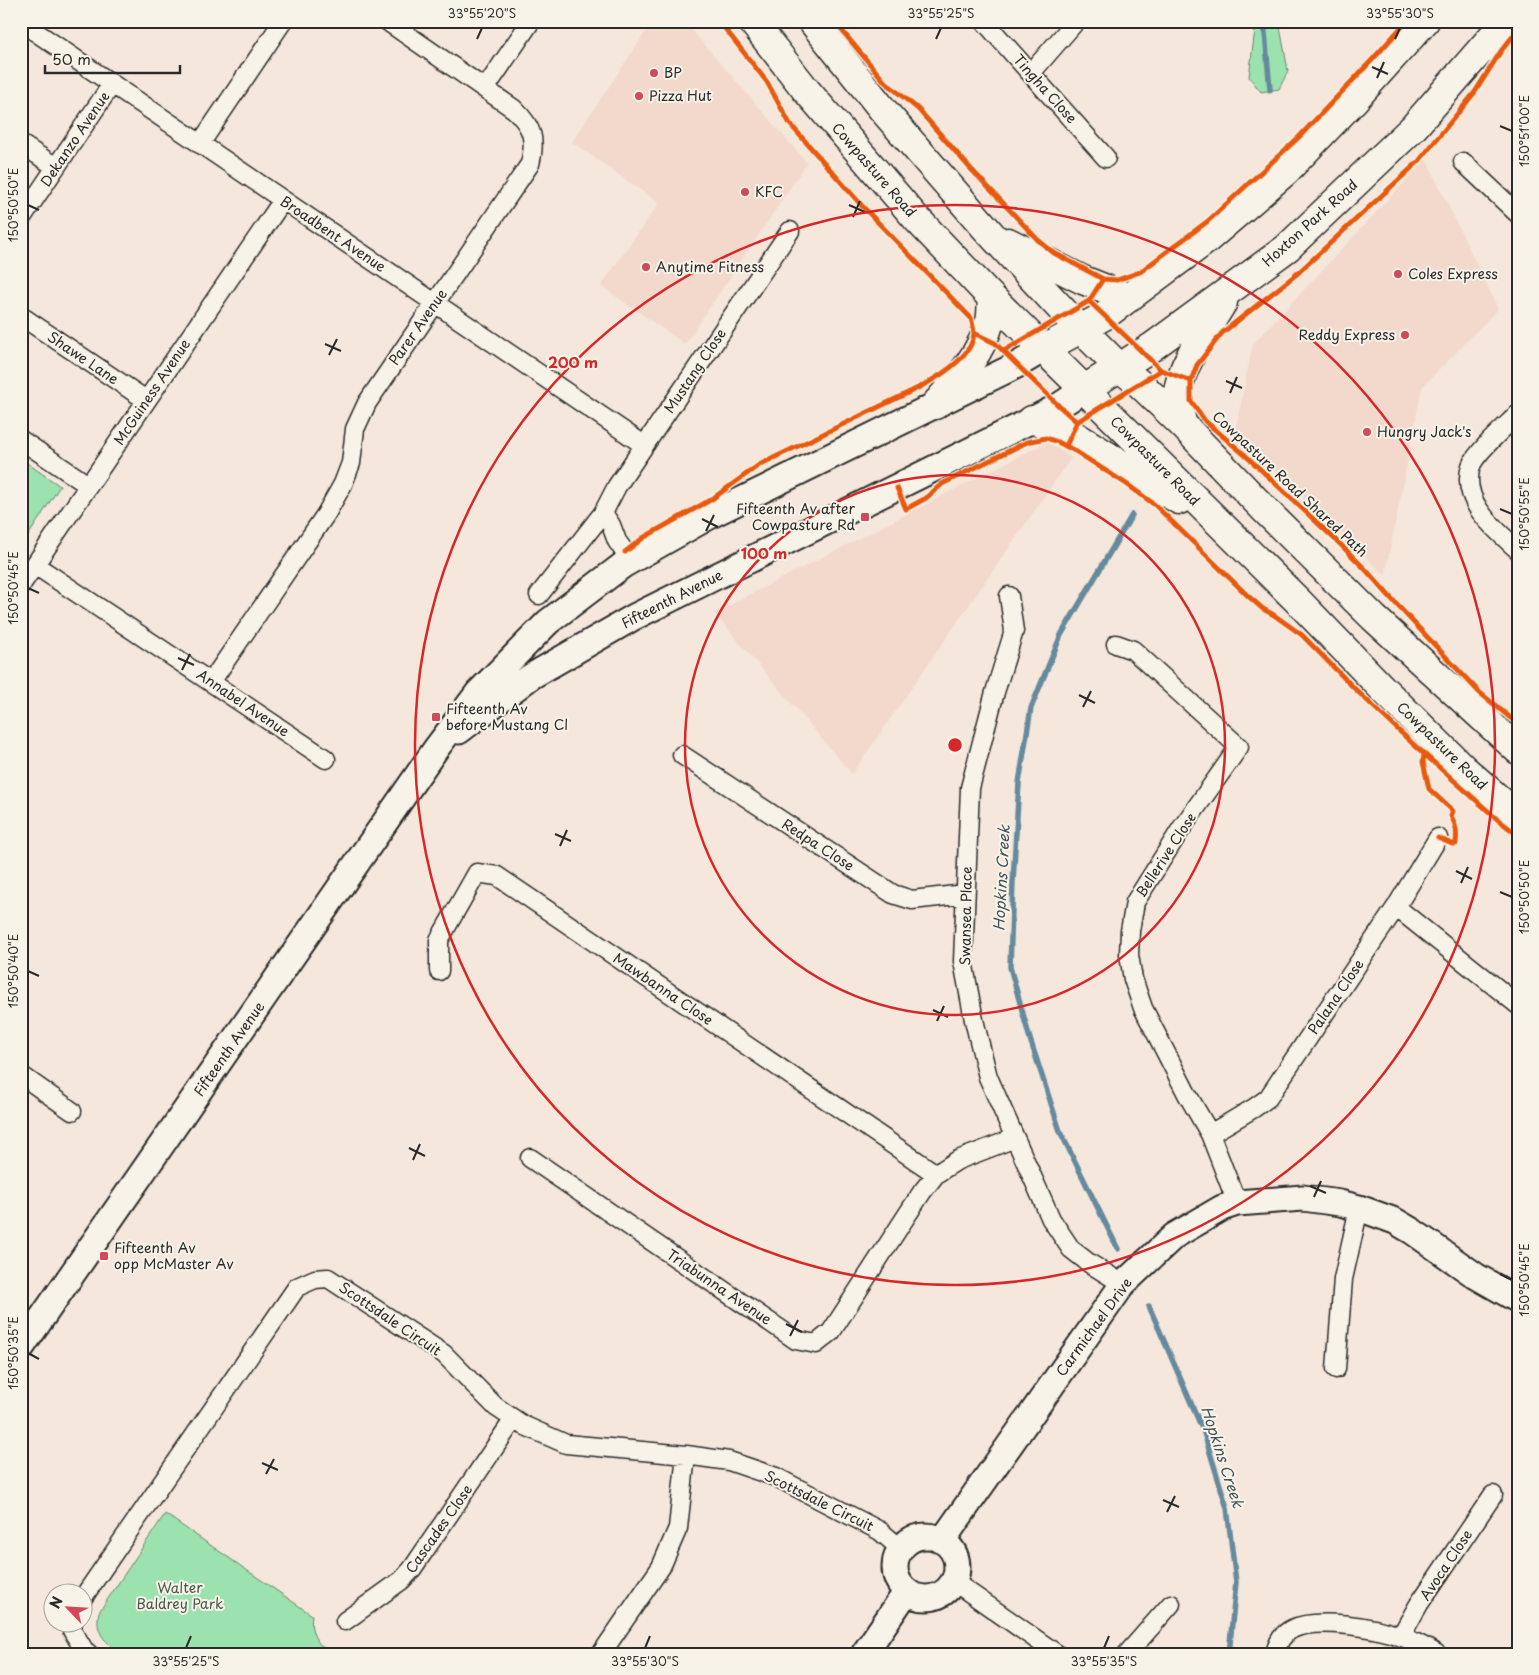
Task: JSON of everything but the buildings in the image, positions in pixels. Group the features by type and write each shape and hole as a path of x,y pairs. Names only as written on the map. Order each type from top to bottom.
{"main road":[{"name":"Cowpasture Road","path":"752,21 806,90 915,217 992,298 1220,526 1299,602 1464,769 1518,816"},
{"path":"812,21 883,110 990,233 1080,329 1182,424 1265,510 1374,618 1518,750"},
{"path":"1044,349 1104,316 1129,298 1206,240 1285,172 1355,99 1425,21"},
{"name":"Hoxton Park Road","path":"1083,390 1152,347 1287,248 1413,128 1506,21"},
{"path":"990,233 1083,280 1129,298"},
{"path":"1182,424 1178,395 1181,378 1191,356 1228,292"},
{"path":"934,405 968,367 984,338 990,319 992,298"},
{"name":"Fifteenth Avenue","path":"23,1343 435,750 478,693 548,622 631,561 713,514 1017,365 1044,349"},
{"name":"Fifteenth Avenue","path":"435,750 530,677 634,617 1032,420 1059,406 1083,390"},
{"path":"1032,420 1052,425 1072,434 1220,526"},
{"name":"Carmichael Drive","path":"942,1541 1123,1284 1174,1236 1222,1208 1237,1203 1303,1198 1360,1208 1412,1231 1476,1276 1518,1300"},
{"path":"928,1536 942,1541 952,1550 957,1565 953,1581 941,1594 932,1598 916,1596 907,1592 900,1584 896,1574 895,1565 901,1549 911,1540 919,1537 928,1536"},
{"path":"864,1654 907,1592"}],"street":[{"path":"200,144 283,21"},
{"name":"Parer Avenue","path":"211,682 326,514 351,463 355,430 367,403 530,164 534,148 532,132 525,119 486,89 387,21"},
{"path":"486,89 531,21"},
{"name":"Tingha Close","path":"984,21 1106,158"},
{"path":"1031,73 1076,21"},
{"name":"Broadbent Avenue","path":"21,22 644,445"},
{"name":"Dekanzo Avenue","path":"21,218 112,84"},
{"path":"21,144 56,167"},
{"path":"1463,162 1518,214"},
{"name":"McGuiness Avenue","path":"21,585 283,200"},
{"name":"Mustang Close","path":"539,595 603,513 617,486 644,445 790,231"},
{"name":"Shawe Lane","path":"21,316 146,400"},
{"path":"1518,414 1482,451 1471,466 1470,483 1474,504 1486,520 1518,550"},
{"path":"21,440 88,486"},
{"path":"603,513 611,525 617,541 631,561"},
{"name":"Annabel Avenue","path":"35,565 326,759"},
{"name":"Swansea Place","path":"1009,596 1014,630 995,692 970,788 963,961 974,1020 988,1077 1050,1219 1071,1249 1089,1263 1123,1284"},
{"name":"Bellerive Close","path":"1116,644 1132,650 1240,747 1181,830 1135,902 1130,931 1129,956 1133,979 1143,1008 1187,1094 1210,1134 1237,1203"},
{"name":"Redpa Close","path":"682,755 893,894 912,900 965,894"},
{"name":"Palana Close","path":"1210,1134 1268,1098 1396,908 1438,838"},
{"name":"Mawbanna Close","path":"439,971 439,940 477,873 497,876 936,1174"},
{"path":"1396,908 1518,1005"},
{"path":"21,1076 72,1111"},
{"name":"Triabunna Avenue","path":"530,1158 796,1340 816,1344 831,1332 922,1192 936,1174 958,1160 1014,1138"},
{"path":"1336,1369 1343,1279 1360,1208"},
{"name":"Scottsdale Circuit","path":"92,1584 297,1287 315,1279 328,1278 444,1354 496,1408 514,1419 566,1444 730,1461 776,1477 880,1531 901,1549"},
{"name":"Cascades Close","path":"345,1621 402,1580 412,1570 514,1419"},
{"path":"602,1654 662,1567 678,1528 686,1455"},
{"name":"Avoca Close","path":"1401,1636 1419,1604 1493,1495"},
{"path":"953,1581 1057,1654"},
{"path":"1127,1654 1171,1604"},
{"path":"1275,1654 1278,1643 1290,1630 1301,1626 1323,1624 1355,1626 1401,1636 1437,1654"},
{"path":"73,1632 84,1650 89,1654"}],"shaded area":[{"path":"653,21 684,21 807,163 685,344 601,286 659,203 572,142"},
{"path":"1426,159 1498,309 1422,387 1385,575 1235,432 1253,344"},
{"path":"1047,442 1071,458 852,774 714,613"}],"green space":[{"path":"1256,21 1279,21 1288,71 1279,89 1261,92 1249,77"},
{"path":"21,459 60,486 21,547"},
{"name":"Walter Baldrey Park","path":"165,1514 312,1615 313,1634 319,1644 335,1654 122,1654 111,1646 100,1632 98,1626 99,1612"}],"waterway":[{"name":"Hopkins Creek","path":"1264,21 1270,90"},
{"name":"Hopkins Creek","path":"1118,1249 1060,1131 1030,1039 1010,967 1019,783 1031,708 1061,635 1132,515"},
{"name":"Hopkins Creek","path":"1149,1306 1204,1433 1227,1508 1236,1582 1229,1654"}],"cycle path":[{"path":"625,552 643,538 712,499 759,465 934,379 960,359 972,343 974,334 971,318 863,207 790,124 767,82 719,21"},
{"path":"834,21 885,82 918,109 970,168 1038,240 1054,253 1103,279 1117,280 1140,272 1208,221 1299,137 1407,21"},
{"name":"Cowpasture Road Shared Path","path":"1518,30 1501,51 1475,92 1419,161 1298,273 1222,333 1197,365 1191,381 1191,401 1205,421 1245,455 1341,545 1479,692 1518,724"},
{"path":"1004,351 1089,301 1103,279"},
{"path":"1089,301 1161,370 1191,381"},
{"path":"974,333 995,343 1077,422"},
{"path":"1066,446 1077,422 1161,370"},
{"path":"897,488 906,509 926,498 942,484 1027,442 1046,438 1075,451 1155,505 1247,595 1263,609 1302,635 1412,743 1497,819 1518,835"},
{"path":"1423,752 1423,762 1429,789 1453,811 1451,816 1456,830 1456,844 1438,838"}],"place":[{"name":"BP","path":"654,73"},
{"name":"Pizza Hut","path":"639,96"},
{"name":"KFC","path":"745,192"},
{"name":"Anytime Fitness","path":"646,267"},
{"name":"Coles Express","path":"1398,274"},
{"name":"Reddy Express","path":"1405,335"},
{"name":"Hungry Jack's","path":"1367,432"},
{"name":"Fifteenth Av after Cowpasture Rd","path":"865,517"},
{"name":"Fifteenth Av before Mustang Cl","path":"436,717"},
{"name":"Fifteenth Av opp McMaster Av","path":"104,1256"}]}
